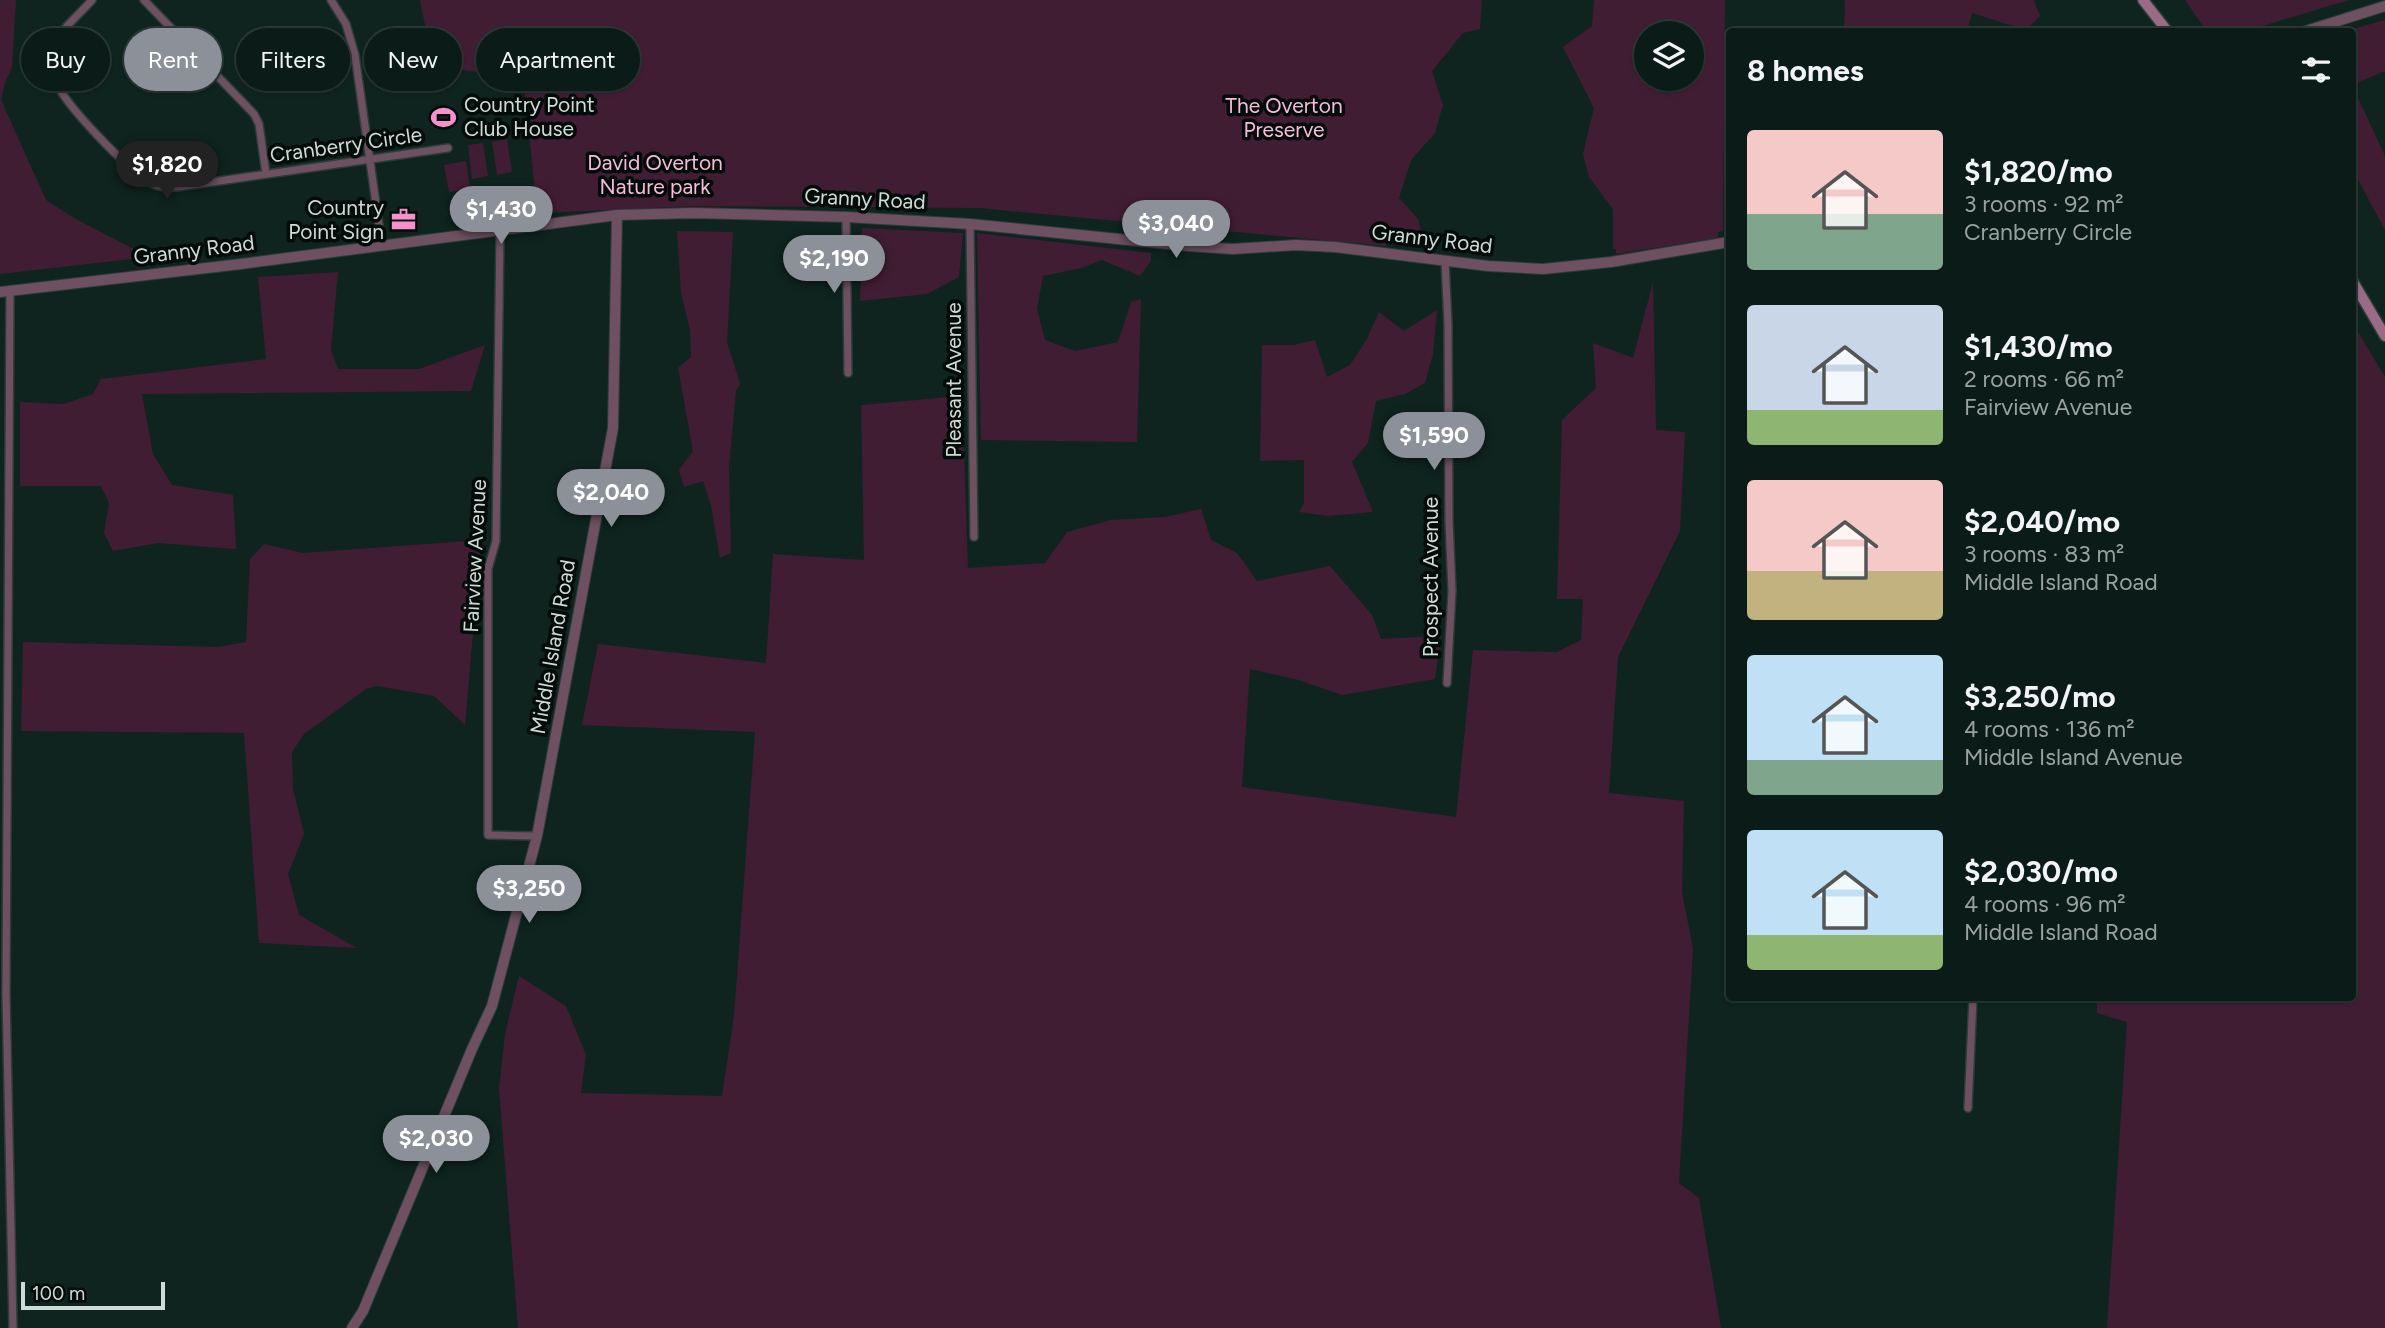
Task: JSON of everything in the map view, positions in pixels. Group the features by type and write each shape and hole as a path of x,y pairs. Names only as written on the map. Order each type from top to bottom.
{"main road":[{"path":"2143,0 2165,28"},
{"path":"2356,287 2385,336"}],"street":[{"name":"Cranberry Circle","path":"92,0 52,49 56,83 76,113 128,165 152,184 164,187 448,148"},
{"path":"144,0 254,114 259,124 266,174"},
{"path":"331,0 346,24 355,55 382,246"},
{"path":"2316,28 2385,6"},
{"name":"Granny Road","path":"5,292 617,215 694,213 846,216 970,224 1233,249 1296,245 1335,247 1445,261 1543,269 1611,262 1726,243"},
{"name":"Middle Island Road","path":"352,1328 363,1311 492,1006 537,835 613,428 617,215"},
{"path":"846,216 848,373"},
{"name":"Pleasant Avenue","path":"970,224 974,537"},
{"name":"Fairview Avenue","path":"500,231 496,541 488,569 488,835 537,835"},
{"name":"Prospect Avenue","path":"1445,261 1452,591 1447,683"},
{"path":"5,292 9,574 4,1045 10,1167 13,1328"},
{"path":"0,576 9,574"},
{"path":"1968,1108 1973,1001"},
{"path":"0,1168 10,1167"}],"green space":[{"path":"0,0 16,0 12,67 1,100 46,200 74,218 149,257 0,274"},
{"name":"The Overton Preserve","path":"420,0 1482,0 1480,29 1463,33 1432,71 1443,105 1435,133 1411,160 1399,198 1418,219 1423,238 1388,236 1386,246 979,208 694,206 540,213 539,209 501,216 444,214 526,199 535,190 524,91 640,91 640,28 476,28 476,72 462,70 462,28 426,28"},
{"path":"1594,0 1725,0 1723,231 1718,232 1718,238 1616,254 1616,249 1613,249 1613,209 1589,177 1583,154 1594,108 1563,47 1592,26"},
{"path":"1845,0 2034,0 2040,16 2028,28 2020,28 1972,13 1968,28 1844,28"},
{"path":"2185,0 2349,0 2256,28 2204,28"},
{"path":"2385,20 2385,71 2356,83 2356,28"},
{"path":"2356,94 2385,156 2385,230 2356,176"},
{"path":"507,139 512,172 497,175 492,142"},
{"path":"483,143 488,176 472,179 468,145"},
{"path":"466,161 470,189 449,192 444,165"},
{"path":"862,228 963,233 959,277 927,294 860,301"},
{"path":"677,231 733,232 727,342 740,384 736,391 729,467 731,553 720,558 711,505 703,481 684,487 679,470 693,451 678,368 691,357 690,330 681,293"},
{"path":"977,233 1151,253 1151,261 1140,276 1102,260 1081,268 1043,276 1037,309 1045,340 1075,351 1118,342 1131,302 1141,299 1137,442 981,440"},
{"path":"338,272 331,350 338,369 419,369 485,345 471,391 142,394 153,454 172,485 233,495 236,549 158,543 113,551 104,533 109,503 101,486 20,486 20,402 64,404 93,394 101,379 266,359 258,277"},
{"path":"1653,282 1656,430 1685,432 1680,531 1618,657 1609,793 1684,801 1682,892 1693,949 1679,1183 1699,1198 1721,1328 518,1328 499,1089 505,1034 519,976 566,1006 586,1055 581,1093 722,1096 734,1016 755,732 582,725 598,644 766,663 773,554 864,560 861,405 962,396 968,568 1045,563 1067,532 1111,520 1165,517 1201,509 1211,540 1237,553 1257,581 1330,566 1372,615 1381,639 1441,636 1435,679 1342,695 1299,680 1250,669 1242,787 1456,817 1473,650 1557,652 1581,640 1583,599 1557,599 1562,420 1596,388 1593,343 1633,358"},
{"path":"1437,310 1433,354 1425,383 1405,394 1376,401 1368,443 1352,462 1373,512 1328,516 1299,512 1304,503 1304,460 1260,461 1262,345 1293,345 1315,340 1327,377 1350,365 1367,339 1379,312 1404,331"},
{"path":"2356,329 2385,377 2385,1328 2107,1328 2127,1022 2097,1013 2097,1001 2356,1001"},
{"path":"481,540 465,725 434,696 377,686 366,689 304,734 292,752 293,789 304,834 288,874 299,915 357,948 259,943 244,733 21,731 23,642 218,647 246,642 250,559 264,544 303,553"}],"place":[{"name":"Country Point Club House","path":"444,117"},
{"name":"Country Point Sign","path":"404,220"}],"park label":[{"name":"David Overton Nature park","path":"655,175"}]}
